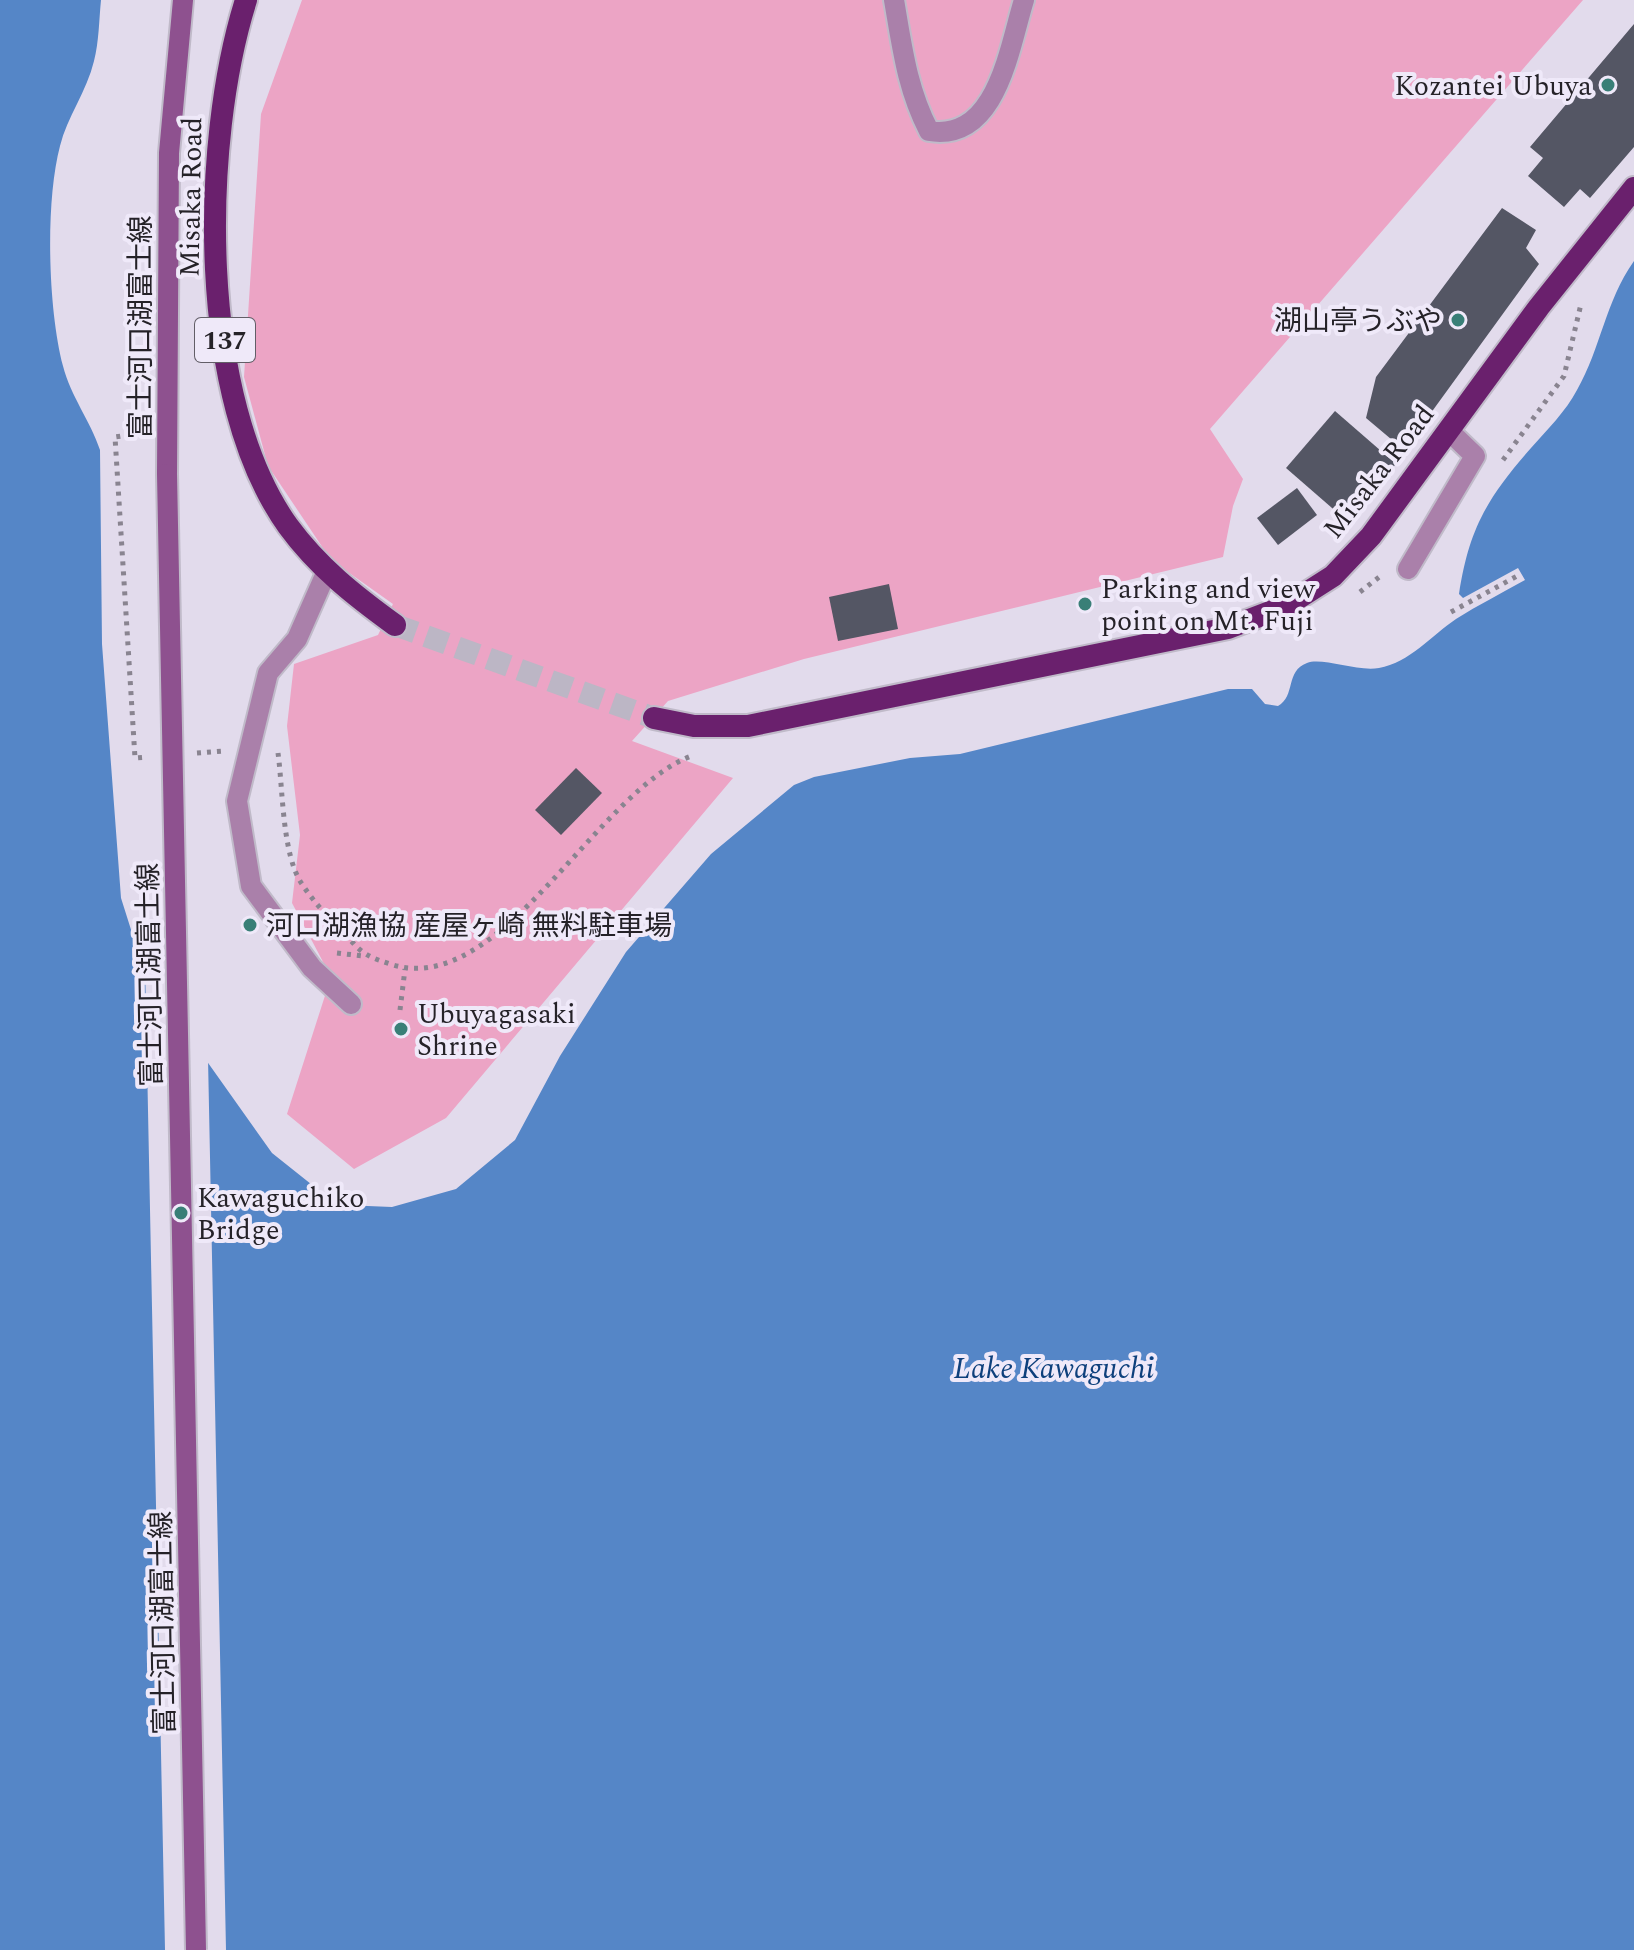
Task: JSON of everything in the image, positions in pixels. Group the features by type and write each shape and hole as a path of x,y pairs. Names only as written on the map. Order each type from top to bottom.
{"highway":[{"name":"Misaka Road","path":"246,0 235,36 221,108 215,248 221,316 246,439 263,481 286,524 327,571 395,625"},
{"name":"Misaka Road","path":"654,718 694,726 748,726 1228,628 1286,606 1333,576 1371,536 1539,307 1634,188"}],"main road":[{"name":"富士河口湖富士線","path":"183,0 169,153 167,474 196,1950"}],"street":[{"path":"894,0 907,78 916,107 929,131 942,134 967,126 991,103 1024,0"},
{"path":"1398,569 1475,456 1448,430"},
{"path":"327,571 297,639 268,673 237,801 251,886 312,968 351,1004"}],"path":[{"path":"1502,461 1564,376 1580,306 1589,295"},
{"path":"140,433 115,437 135,758 150,757"},
{"path":"1356,595 1398,569"},
{"path":"1451,612 1519,575"},
{"path":"193,753 278,747 291,860 300,883 364,956 405,969 430,968 456,960 501,930 622,805 668,764 703,752"},
{"path":"400,1010 405,969"}],"shaded area":[{"path":"302,0 1583,0 1210,429 1243,479 1233,506 1223,557 804,659 668,701 632,741 733,778 446,1118 354,1169 287,1114 331,977 292,903 300,835 287,726 294,664 378,635 393,604 331,560 268,466 244,377 261,114"}],"water":[{"name":"Lake Kawaguchi","path":"0,0 101,0 94,61 63,135 55,169 50,256 54,316 63,366 100,450 102,644 121,898 145,974 272,1153 326,1196 343,1205 392,1207 456,1189 515,1140 560,1056 626,952 711,854 794,785 814,777 910,758 960,754 1228,689 1252,689 1265,704 1278,706 1284,702 1296,672 1307,663 1370,669 1390,665 1410,655 1456,619 1525,580 1518,568 1463,598 1459,594 1468,551 1482,515 1516,466 1573,398 1592,358 1616,293 1634,261 1634,1950 0,1950"}],"pier":[{"name":"Kawaguchiko Bridge","path":"145,962 148,973 208,1058 226,1950 165,1950"}],"building":[{"name":"Kozantei Ubuya","path":"1634,24 1634,147 1590,198 1580,189 1564,207 1528,176 1543,158 1530,147"},
{"name":"湖山亭うぶや","path":"1502,208 1536,230 1526,248 1539,264 1404,450 1366,418 1376,377"},
{"path":"1335,411 1396,464 1347,521 1286,468"},
{"path":"1297,488 1317,515 1278,545 1257,518"},
{"path":"889,584 898,629 838,641 829,597"},
{"path":"576,768 602,793 561,835 535,810"}],"tunnel":[{"path":"395,625 654,718"}],"place":[{"name":"Kozantei Ubuya","path":"1608,85"},
{"name":"湖山亭うぶや","path":"1458,320"},
{"name":"Parking and view point on Mt. Fuji","path":"1085,604"},
{"name":"河口湖漁協 産屋ヶ崎 無料駐車場","path":"250,925"},
{"name":"Ubuyagasaki Shrine","path":"401,1029"},
{"name":"Kawaguchiko Bridge","path":"181,1213"}]}
